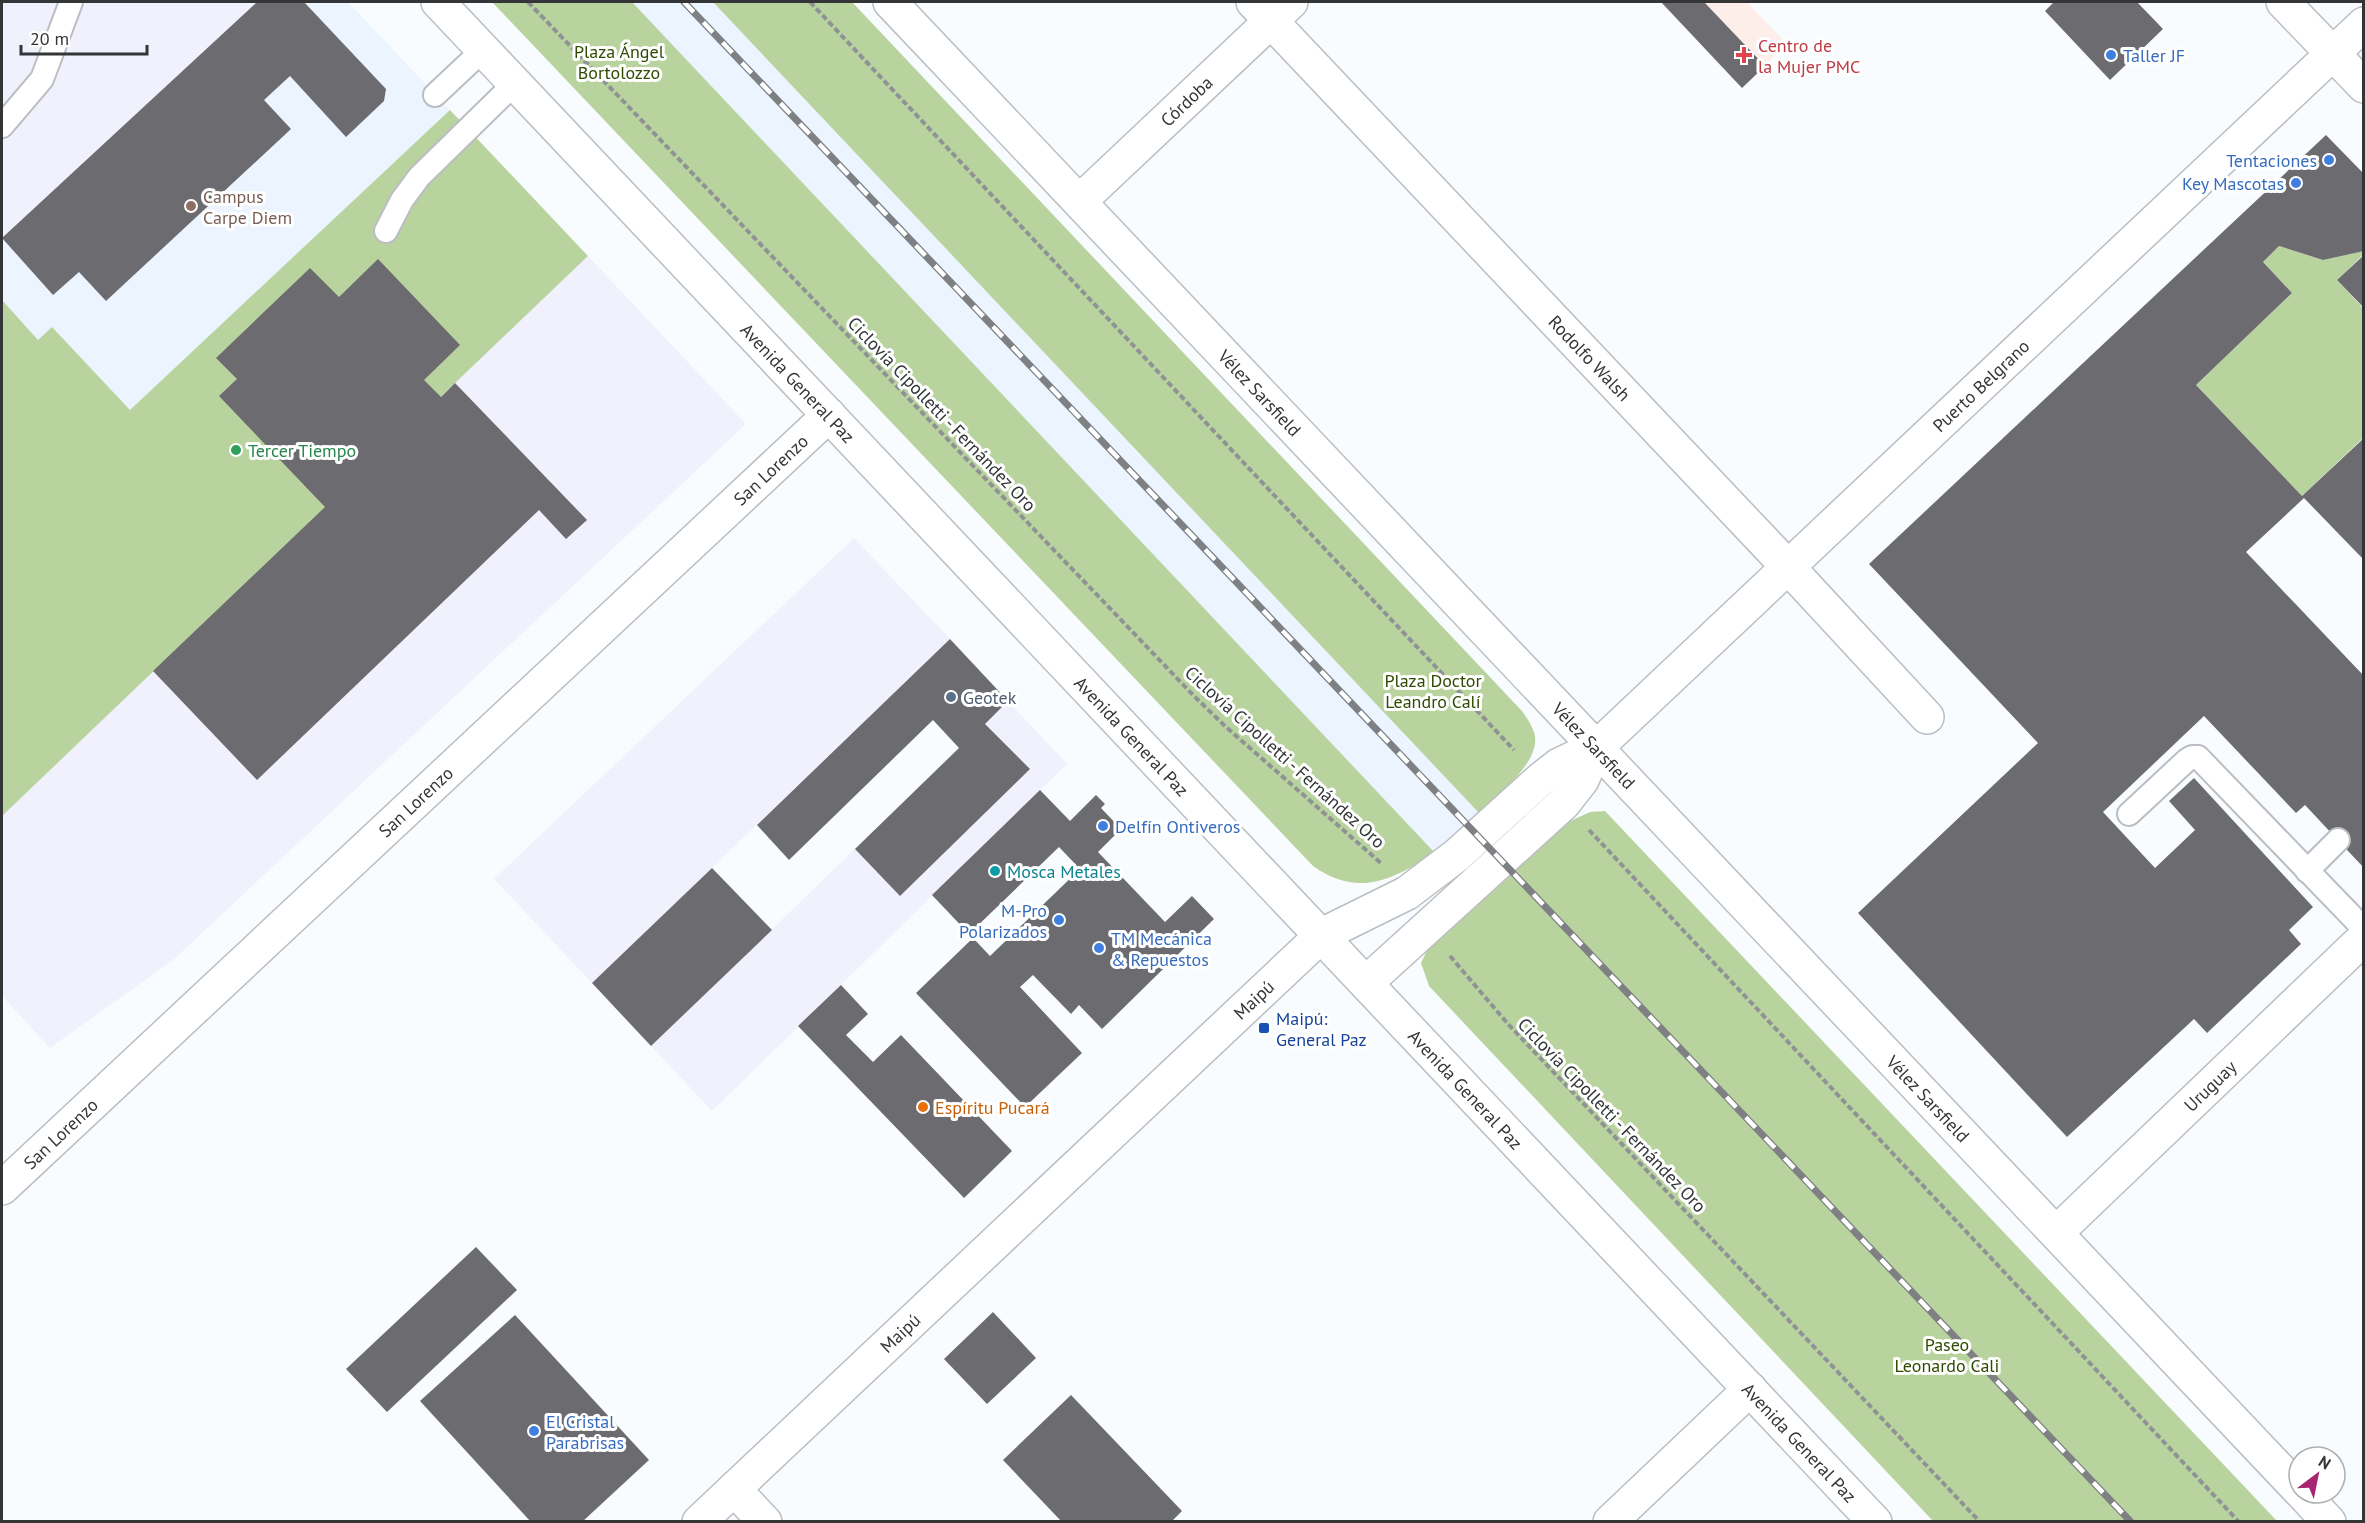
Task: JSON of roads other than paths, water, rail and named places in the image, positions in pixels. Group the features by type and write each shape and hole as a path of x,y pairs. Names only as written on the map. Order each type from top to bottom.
{"street":[{"name":"Avenida General Paz","path":"438,2 1875,1521"},
{"name":"Vélez Sarsfield","path":"890,2 2287,1477"},
{"path":"2283,2 2364,86"},
{"name":"Córdoba","path":"1080,201 1272,8"},
{"name":"Rodolfo Walsh","path":"1272,8 1927,717"},
{"name":"Puerto Belgrano","path":"1597,747 2364,24"},
{"name":"San Lorenzo","path":"2,1188 830,415"},
{"path":"1366,982 1564,803 1582,780 1597,747"},
{"name":"Maipú","path":"699,1521 1322,935 1407,893 1457,855 1559,765 1597,747"},
{"name":"Uruguay","path":"2056,1233 2364,938"},
{"path":"1610,1521 1750,1389"},
{"path":"734,1489 765,1521"},
{"path":"2314,1505 2329,1521"}],"lane":[{"path":"2,126 42,79 71,2"},
{"path":"435,94 483,49"},
{"path":"386,231 402,200 419,177 515,83"},
{"path":"2129,814 2187,760 2198,757 2364,929"},
{"path":"2307,871 2338,840"}],"railway":[{"path":"684,2 2131,1522"}],"place":[{"name":"Centro de la Mujer PMC","path":"1744,55"},
{"name":"Taller JF","path":"2111,55"},
{"name":"Tentaciones","path":"2329,160"},
{"name":"Key Mascotas","path":"2296,183"},
{"name":"Campus Carpe Diem","path":"191,206"},
{"name":"Tercer Tiempo","path":"236,450"},
{"name":"Geotek","path":"951,697"},
{"name":"Delfín Ontiveros","path":"1103,826"},
{"name":"Mosca Metales","path":"995,871"},
{"name":"M-Pro Polarizados","path":"1059,920"},
{"name":"TM Mecánica & Repuestos","path":"1099,948"},
{"name":"Maipú: General Paz","path":"1264,1028"},
{"name":"Espíritu Pucará","path":"923,1107"},
{"name":"El Cristal Parabrisas","path":"534,1431"}],"park label":[{"name":"Plaza Ángel Bortolozzo","path":"619,61"},
{"name":"Plaza Doctor Leandro Calí","path":"1433,690"},
{"name":"Paseo Leonardo Cali","path":"1947,1354"}]}
